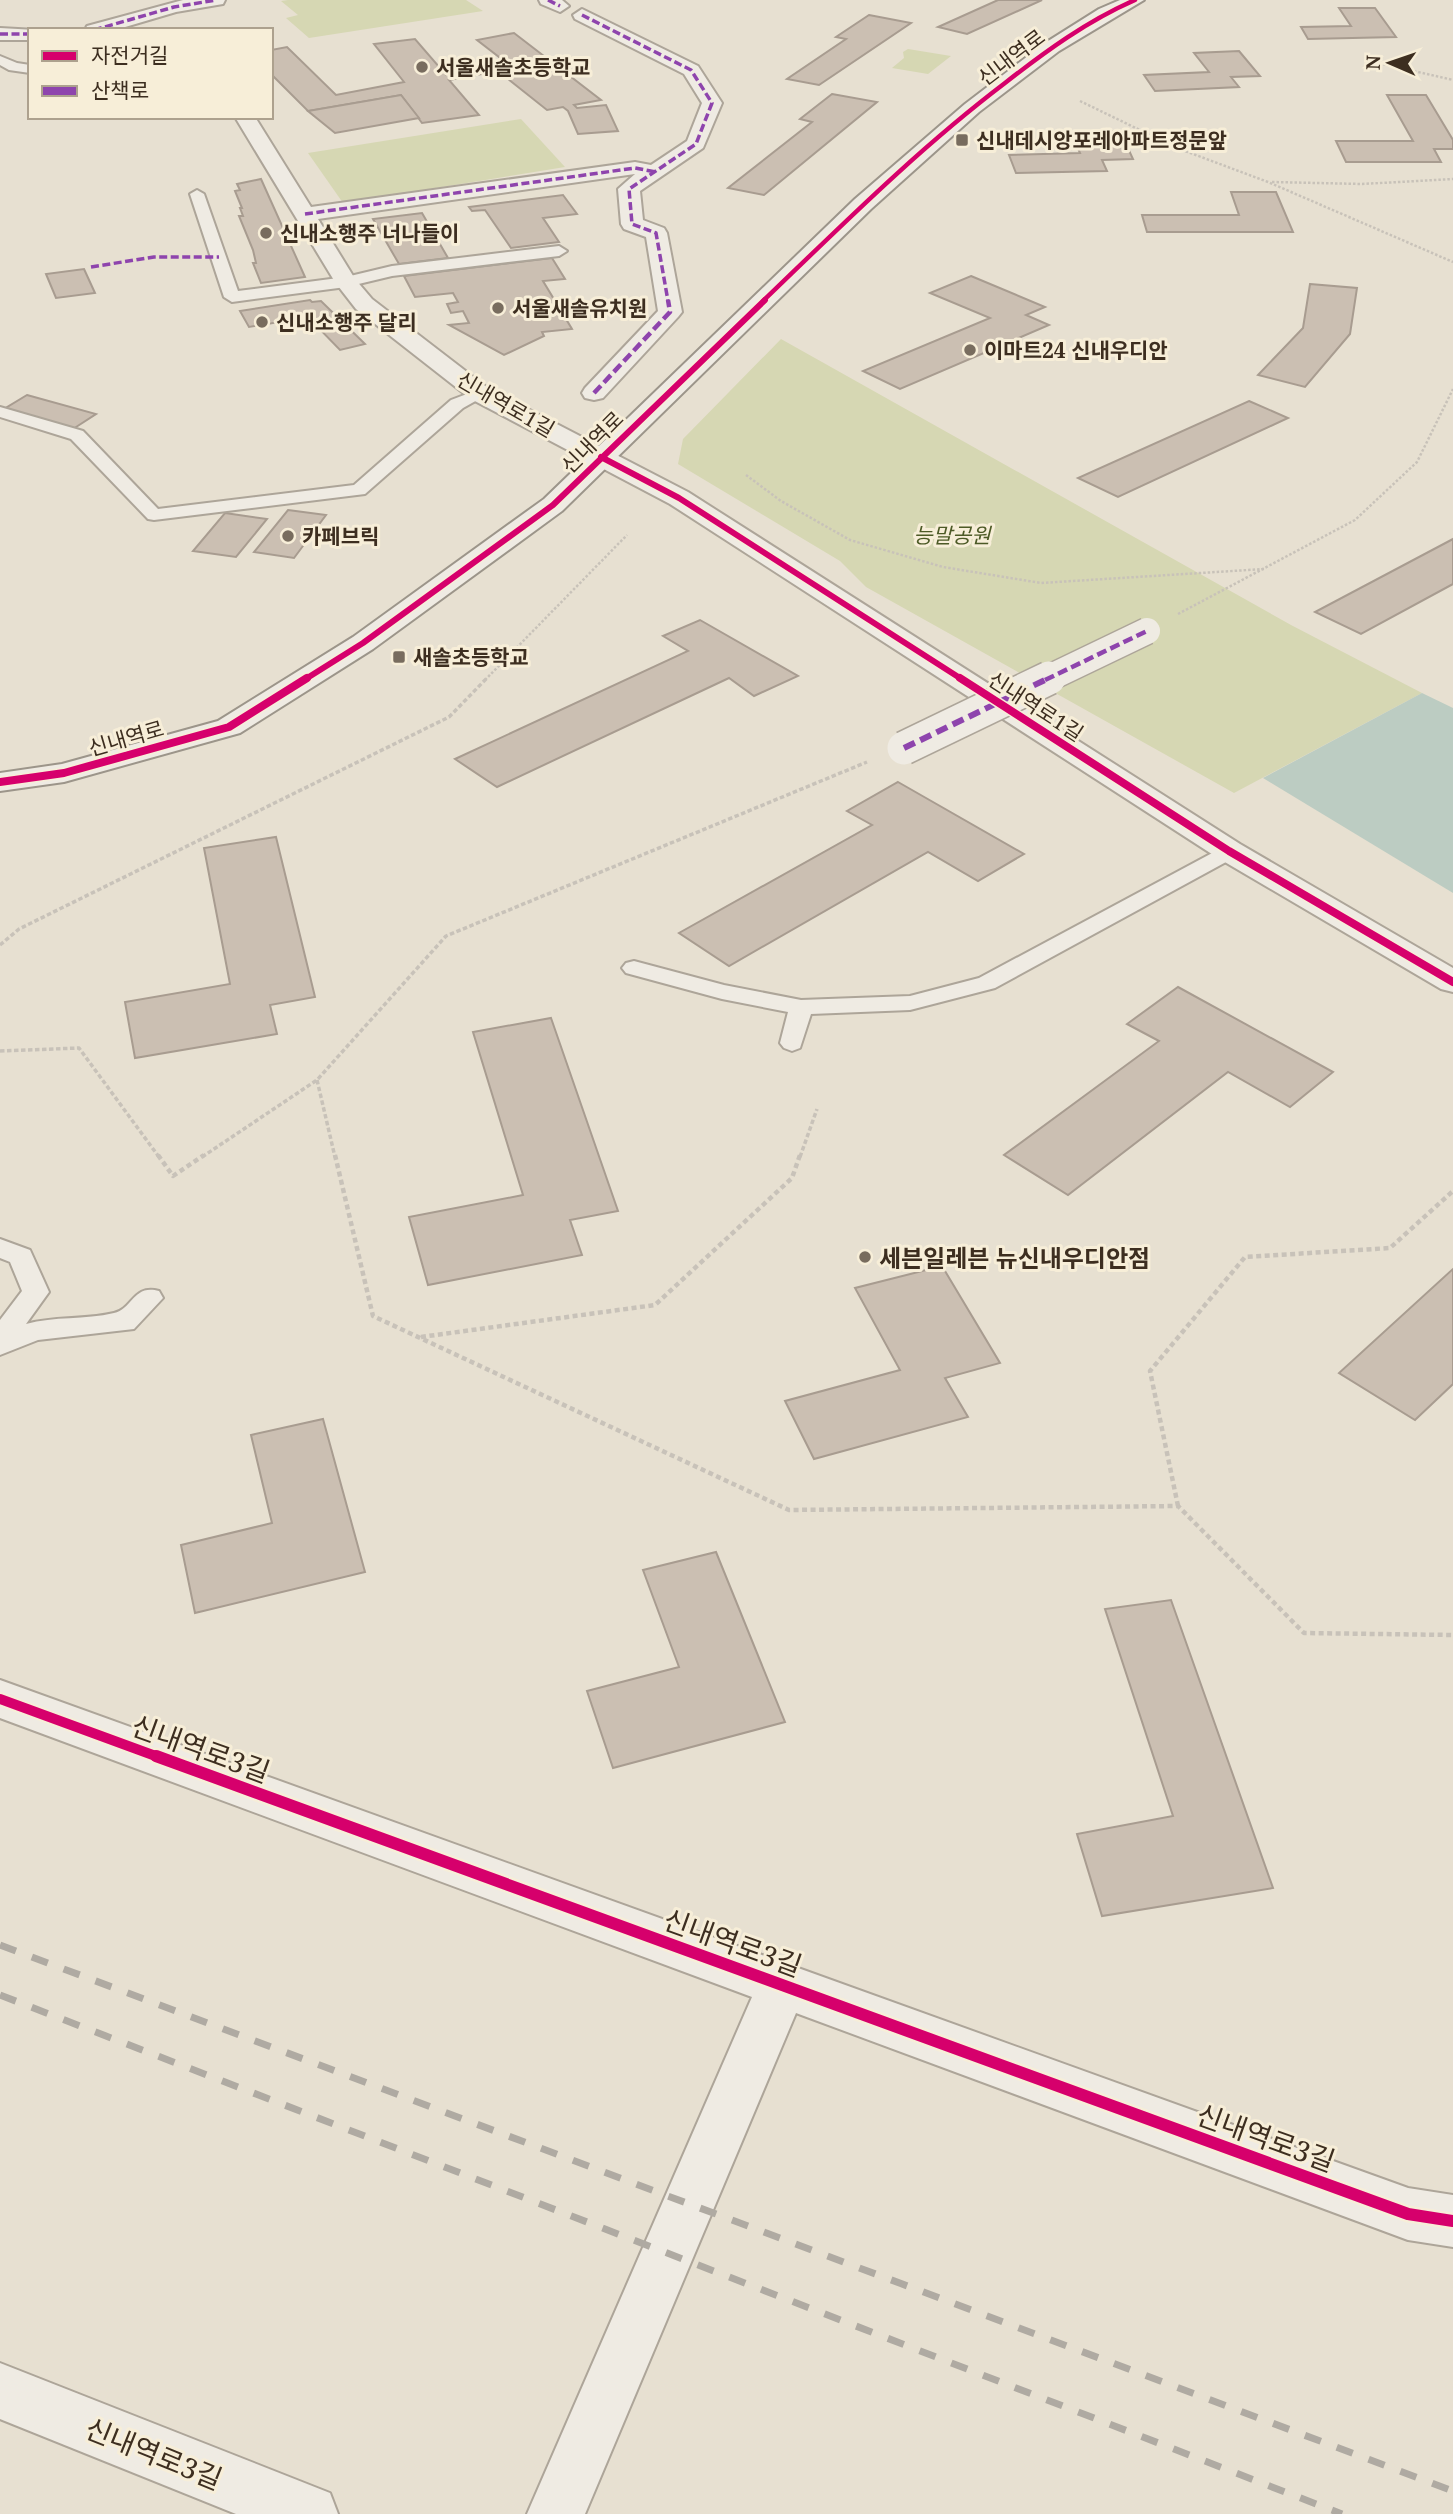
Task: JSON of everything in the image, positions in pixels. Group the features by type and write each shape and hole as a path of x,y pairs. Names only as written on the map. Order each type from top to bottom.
{"street":[{"path":"100,28 174,7 216,0"},
{"name":"신내역로","path":"0,782 64,773 229,727 363,643 553,505 863,204 972,108 1052,47 1106,13 1135,0"},
{"path":"582,15 691,70 712,103 696,144 629,189 632,224 656,233 670,312 594,393"},
{"path":"0,34 28,34"},
{"name":"신내역로1길","path":"246,119 346,282 364,304 480,394 679,498 1229,851 1453,982"},
{"path":"305,214 635,168 656,172"},
{"path":"904,748 1147,631"},
{"name":"신내역로3길","path":"0,1699 1408,2214 1453,2221"},
{"name":"신내역로3길","path":"556,2514 783,1984"},
{"name":"신내역로3길","path":"0,2391 309,2514"}],"lane":[{"path":"0,60 14,67"},
{"path":"0,70 14,67 28,69"},
{"path":"197,194 232,297 346,282 392,271 559,251"},
{"path":"0,412 77,435 154,515 359,490 457,404 480,394"},
{"path":"634,968 722,992 802,1007 910,1003 987,983 1229,851"},
{"path":"792,1043 802,1007"},
{"path":"0,1248 21,1256 36,1292 0,1339"},
{"path":"0,1345 35,1331 124,1322 150,1298"}],"path":[{"path":"1370,61 1452,81"},
{"path":"1080,101 1177,148 1268,182 1453,262"},
{"path":"1268,182 1362,184 1453,179"},
{"path":"1147,631 1356,520 1417,462 1453,389"},
{"path":"746,475 781,501 850,540 943,567 1041,583 1265,569"},
{"path":"0,945 19,929 449,717 627,535"},
{"path":"0,1051 79,1048 173,1176 317,1080 446,936 904,748"},
{"path":"317,1080 373,1316 789,1510 1178,1506"},
{"path":"420,1337 655,1305 792,1178 817,1109"},
{"path":"1453,1191 1390,1248 1245,1257 1150,1371 1178,1506 1304,1633 1453,1635"}],"green space":[{"path":"466,0 483,11 309,38 286,18 298,15 281,1"},
{"path":"908,49 951,56 928,74 892,68 904,58 903,52"},
{"path":"521,119 565,167 343,203 308,153"},
{"name":"능말공원","path":"781,339 1291,625 1422,693 1234,793 866,587 840,561 678,464 683,439"}],"shaded area":[{"path":"1422,693 1453,708 1453,893 1263,778"}],"building":[{"path":"998,0 1042,0 967,34 938,27"},
{"path":"1339,8 1375,8 1396,37 1308,39 1301,27 1351,26"},
{"path":"869,15 911,23 819,85 787,79 846,39 836,37"},
{"path":"514,33 601,100 574,105 577,108 606,105 618,131 578,134 568,111 563,107 547,110 498,71 449,80 479,115 422,123 401,95 308,111 273,76 273,50 287,47 336,95 404,82 374,44 415,39 446,75 508,64 477,40"},
{"path":"1239,51 1260,76 1231,77 1239,87 1155,91 1144,75 1209,72 1194,53"},
{"path":"832,94 877,102 764,195 728,188 812,122 800,119"},
{"path":"401,95 419,118 335,133 308,111"},
{"path":"1387,95 1426,95 1453,140 1453,149 1434,149 1441,162 1346,162 1336,141 1413,141"},
{"path":"1120,131 1133,159 1102,160 1107,171 1016,173 1009,155 1080,153 1071,132"},
{"name":"신내소행주 너나들이","path":"261,179 305,277 261,283 253,263 256,263 253,250 239,216 243,216 242,208 235,191 240,190 237,184"},
{"path":"1231,192 1276,192 1293,232 1147,232 1142,215 1239,215"},
{"path":"563,195 577,214 543,218 559,242 511,248 485,210 472,211 469,207"},
{"path":"422,213 448,258 399,264 373,219"},
{"path":"552,258 565,279 543,281 572,329 542,332 544,336 504,355 449,325 469,323 463,311 451,313 447,304 458,302 453,293 415,297 404,276"},
{"path":"84,269 95,293 56,298 46,274"},
{"path":"971,276 1045,307 1026,315 1049,325 900,389 863,371 990,318 930,293"},
{"path":"1310,284 1357,288 1350,334 1305,387 1258,375 1303,328"},
{"name":"신내소행주 달리","path":"310,300 321,301 365,344 340,350 308,317 249,327 240,311"},
{"path":"27,395 96,414 73,429 4,409"},
{"path":"1249,401 1288,418 1118,497 1078,478"},
{"path":"288,510 326,515 294,558 254,552"},
{"path":"225,513 267,519 236,557 193,551"},
{"path":"1453,539 1453,584 1361,634 1315,612"},
{"path":"700,620 798,676 754,696 729,678 497,787 455,759 688,651 663,636"},
{"path":"898,782 1024,854 978,881 928,852 729,966 679,933 872,825 847,811"},
{"path":"276,837 315,997 270,1005 277,1034 135,1058 125,1002 230,984 204,848"},
{"path":"1178,987 1333,1072 1290,1107 1228,1072 1068,1195 1004,1155 1159,1041 1127,1024"},
{"path":"551,1018 618,1211 570,1220 582,1255 428,1285 409,1217 523,1195 473,1032"},
{"path":"942,1266 1000,1363 945,1378 968,1417 814,1459 785,1401 900,1370 855,1288"},
{"path":"1453,1269 1453,1384 1415,1420 1339,1373"},
{"path":"323,1419 365,1572 195,1613 181,1545 272,1523 251,1435"},
{"path":"716,1552 785,1722 613,1768 587,1691 679,1667 643,1570"},
{"path":"1171,1600 1273,1888 1102,1916 1077,1834 1173,1816 1105,1609"}],"railway":[{"path":"0,1945 1453,2491"},
{"path":"0,1995 1342,2514"}],"marked path":[{"path":"101,28 174,7 216,0"},
{"path":"548,0 560,6"},
{"path":"582,15 691,70 712,103 696,144 629,189 632,224 656,233 670,312 594,393"},
{"path":"0,34 28,34"},
{"path":"305,214 635,168 656,172"},
{"path":"91,267 154,257 219,257"},
{"path":"904,748 1147,631"}],"cycle path":[{"path":"0,782 64,773 229,727 363,643 553,505 863,204 972,108 1052,47 1106,13 1135,0"},
{"path":"601,457 679,498 1229,851 1453,982"},
{"path":"0,1699 1408,2214 1453,2221"}],"place":[{"name":"서울새솔초등학교","path":"422,67"},
{"name":"신내데시앙포레아파트정문앞","path":"962,140"},
{"name":"신내소행주 너나들이","path":"266,233"},
{"name":"서울새솔유치원","path":"498,308"},
{"name":"신내소행주 달리","path":"262,322"},
{"name":"이마트24 신내우디안","path":"970,350"},
{"name":"카페브릭","path":"288,536"},
{"name":"새솔초등학교","path":"399,657"},
{"name":"세븐일레븐 뉴신내우디안점","path":"865,1257"}]}
